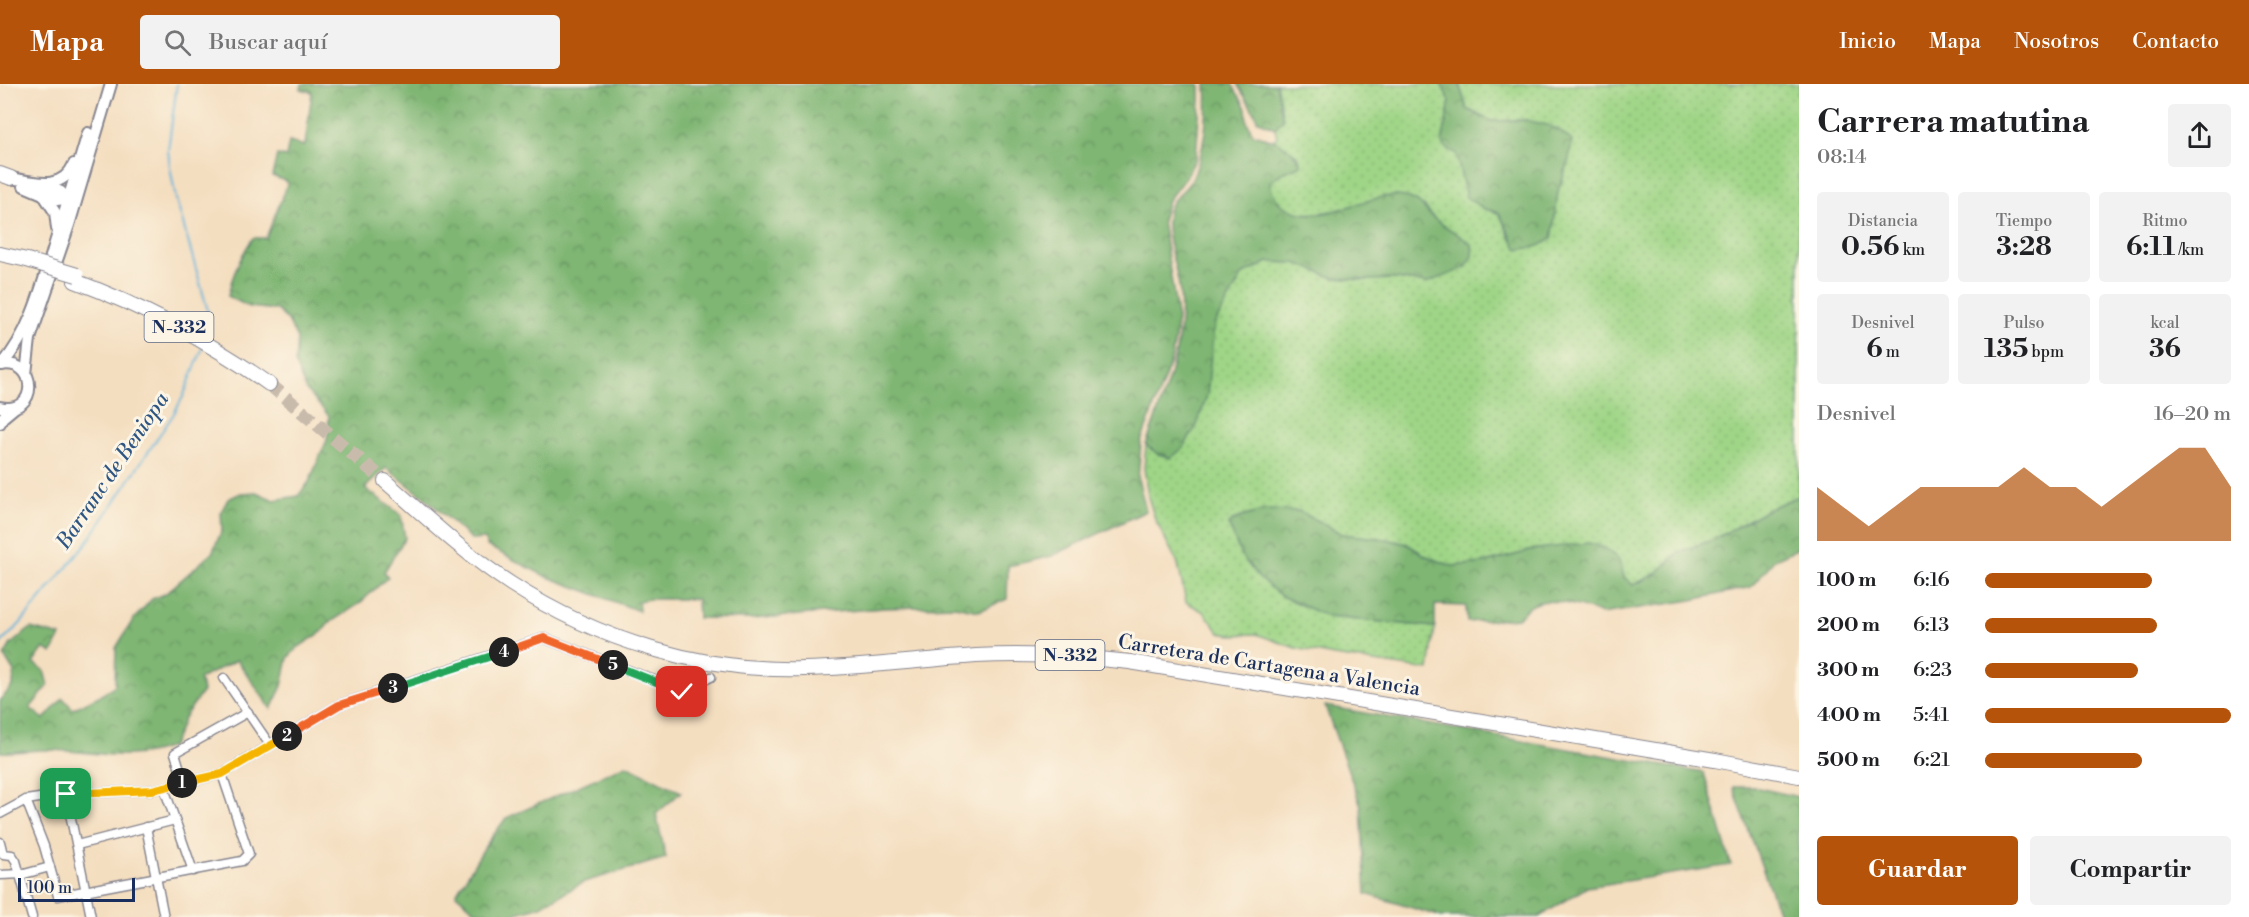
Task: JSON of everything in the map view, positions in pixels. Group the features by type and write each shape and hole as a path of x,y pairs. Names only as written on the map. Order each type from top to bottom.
{"highway":[{"path":"0,254 26,263"},
{"name":"N-332","path":"0,260 26,263 76,278 137,302 213,340 220,351 269,384"},
{"name":"Carretera de Cartagena a Valencia","path":"385,481 478,561 540,602 620,638 695,659 749,667 802,669 976,656 1074,656 1130,662 1799,776"}],"street":[{"path":"1,365 16,348 27,326 43,284 91,126 111,84 69,225 30,339 26,374"},
{"path":"39,183 61,181 66,177 71,171 87,130 91,126"},
{"path":"6,176 57,200 72,198 90,144 94,139"},
{"path":"6,176 39,183 61,192 70,205 35,316 33,330"},
{"path":"45,196 55,212 57,236"},
{"path":"0,423 2,418 21,404 29,393 29,380 26,374 15,366 1,365"},
{"path":"0,407 9,409 16,407"},
{"path":"0,814 26,800 66,794 152,790 222,774 339,705 544,638 682,692 711,677"},
{"path":"224,678 270,745"},
{"path":"184,782 175,753 248,712"},
{"path":"26,800 35,827 45,846 58,896 242,861 249,854 222,774"},
{"path":"164,788 193,871"},
{"path":"66,794 91,917"},
{"path":"77,845 175,820"},
{"path":"146,827 164,917"},
{"path":"0,842 3,854 14,857 32,917"},
{"path":"0,875 24,874 50,867"}],"green space":[{"path":"302,84 1200,84 1196,158 1187,175 1168,200 1162,220 1177,315 1171,361 1141,442 1138,479 1146,511 1052,556 1008,566 1007,599 979,611 955,606 884,608 750,619 698,618 697,599 638,601 639,611 545,576 487,546 485,539 472,540 423,496 386,468 365,488 401,515 405,538 384,572 388,577 359,604 329,623 322,632 297,648 288,658 282,686 271,709 237,660 199,679 203,691 185,716 172,746 141,754 125,755 47,750 0,752 0,701 13,685 14,672 4,656 11,644 31,628 61,636 52,653 44,648 33,663 44,670 48,686 30,708 44,719 63,698 73,709 103,694 115,685 116,648 133,620 152,599 165,594 212,553 222,530 221,512 228,499 241,493 256,492 274,500 298,496 309,482 327,440 329,416 306,390 295,364 297,339 288,321 277,310 249,307 228,296 234,273 248,245 253,238 266,238 288,182 272,176 277,155 286,157 289,142 305,146 312,92 301,89"},
{"path":"1206,84 1232,84 1246,108 1247,121 1253,134 1282,145 1294,153 1298,159 1301,165 1280,174 1270,182 1275,197 1283,206 1300,213 1313,214 1339,210 1378,198 1395,196 1409,198 1418,202 1437,221 1472,245 1473,256 1465,268 1427,283 1396,279 1334,278 1296,263 1268,262 1243,274 1214,325 1207,395 1197,425 1183,448 1171,458 1158,454 1146,445 1171,371 1181,313 1179,284 1167,232 1168,212 1172,202 1192,179 1197,168 1206,120"},
{"path":"1237,84 1276,84 1283,119 1275,128 1257,120"},
{"path":"1276,84 1441,84 1450,101 1447,119 1448,149 1456,153 1482,208 1499,213 1511,239 1552,239 1558,191 1568,164 1526,120 1491,121 1467,109 1459,84 1799,84 1799,496 1768,509 1715,539 1679,552 1656,574 1633,585 1624,577 1619,560 1605,548 1537,549 1485,563 1452,566 1426,556 1406,544 1386,539 1342,534 1318,521 1229,525 1241,555 1259,578 1328,617 1435,627 1429,670 1334,656 1296,648 1256,634 1220,633 1204,612 1186,602 1178,564 1155,519 1148,497 1144,468 1146,445 1158,454 1214,325 1243,274 1268,262 1296,263 1334,278 1396,279 1427,283 1472,245 1435,219 1424,206 1351,209 1306,214 1290,210 1281,204 1272,192 1270,182 1280,174 1301,165 1298,156 1273,140 1277,137 1275,128 1283,119"},
{"path":"1441,84 1459,84 1467,109 1491,121 1526,120 1547,125 1559,130 1572,141 1568,164 1558,191 1552,239 1539,246 1518,250 1499,213 1482,208 1466,197 1456,153 1442,143 1450,101"},
{"path":"1799,496 1799,548 1775,559 1751,587 1692,600 1601,614 1589,609 1547,601 1534,604 1518,618 1467,622 1466,606 1435,605 1435,627 1328,617 1281,596 1259,578 1241,555 1229,525 1232,520 1265,510 1299,511 1342,534 1407,544 1426,556 1452,566 1485,563 1537,549 1589,543 1605,548 1619,560 1624,577 1633,585 1656,574 1679,552 1715,539 1768,509"},
{"path":"1325,706 1704,773 1731,865 1587,887 1539,917 1442,917 1366,894 1361,806"},
{"path":"626,765 681,792 656,814 666,858 584,882 541,906 511,915 476,911 456,894 486,845 506,818"},
{"path":"1733,787 1754,787 1799,797 1799,917 1780,917"}],"waterway":[{"name":"Barranc de Beniopa","path":"177,84 168,150 176,199 208,311 206,336"},
{"name":"Barranc de Beniopa","path":"0,644 20,624 86,544 173,415 183,397 203,347"}],"tunnel":[{"path":"269,384 385,481"}],"route":[{"path":"66,794 152,790 222,774 339,705 544,638 682,692"}]}
